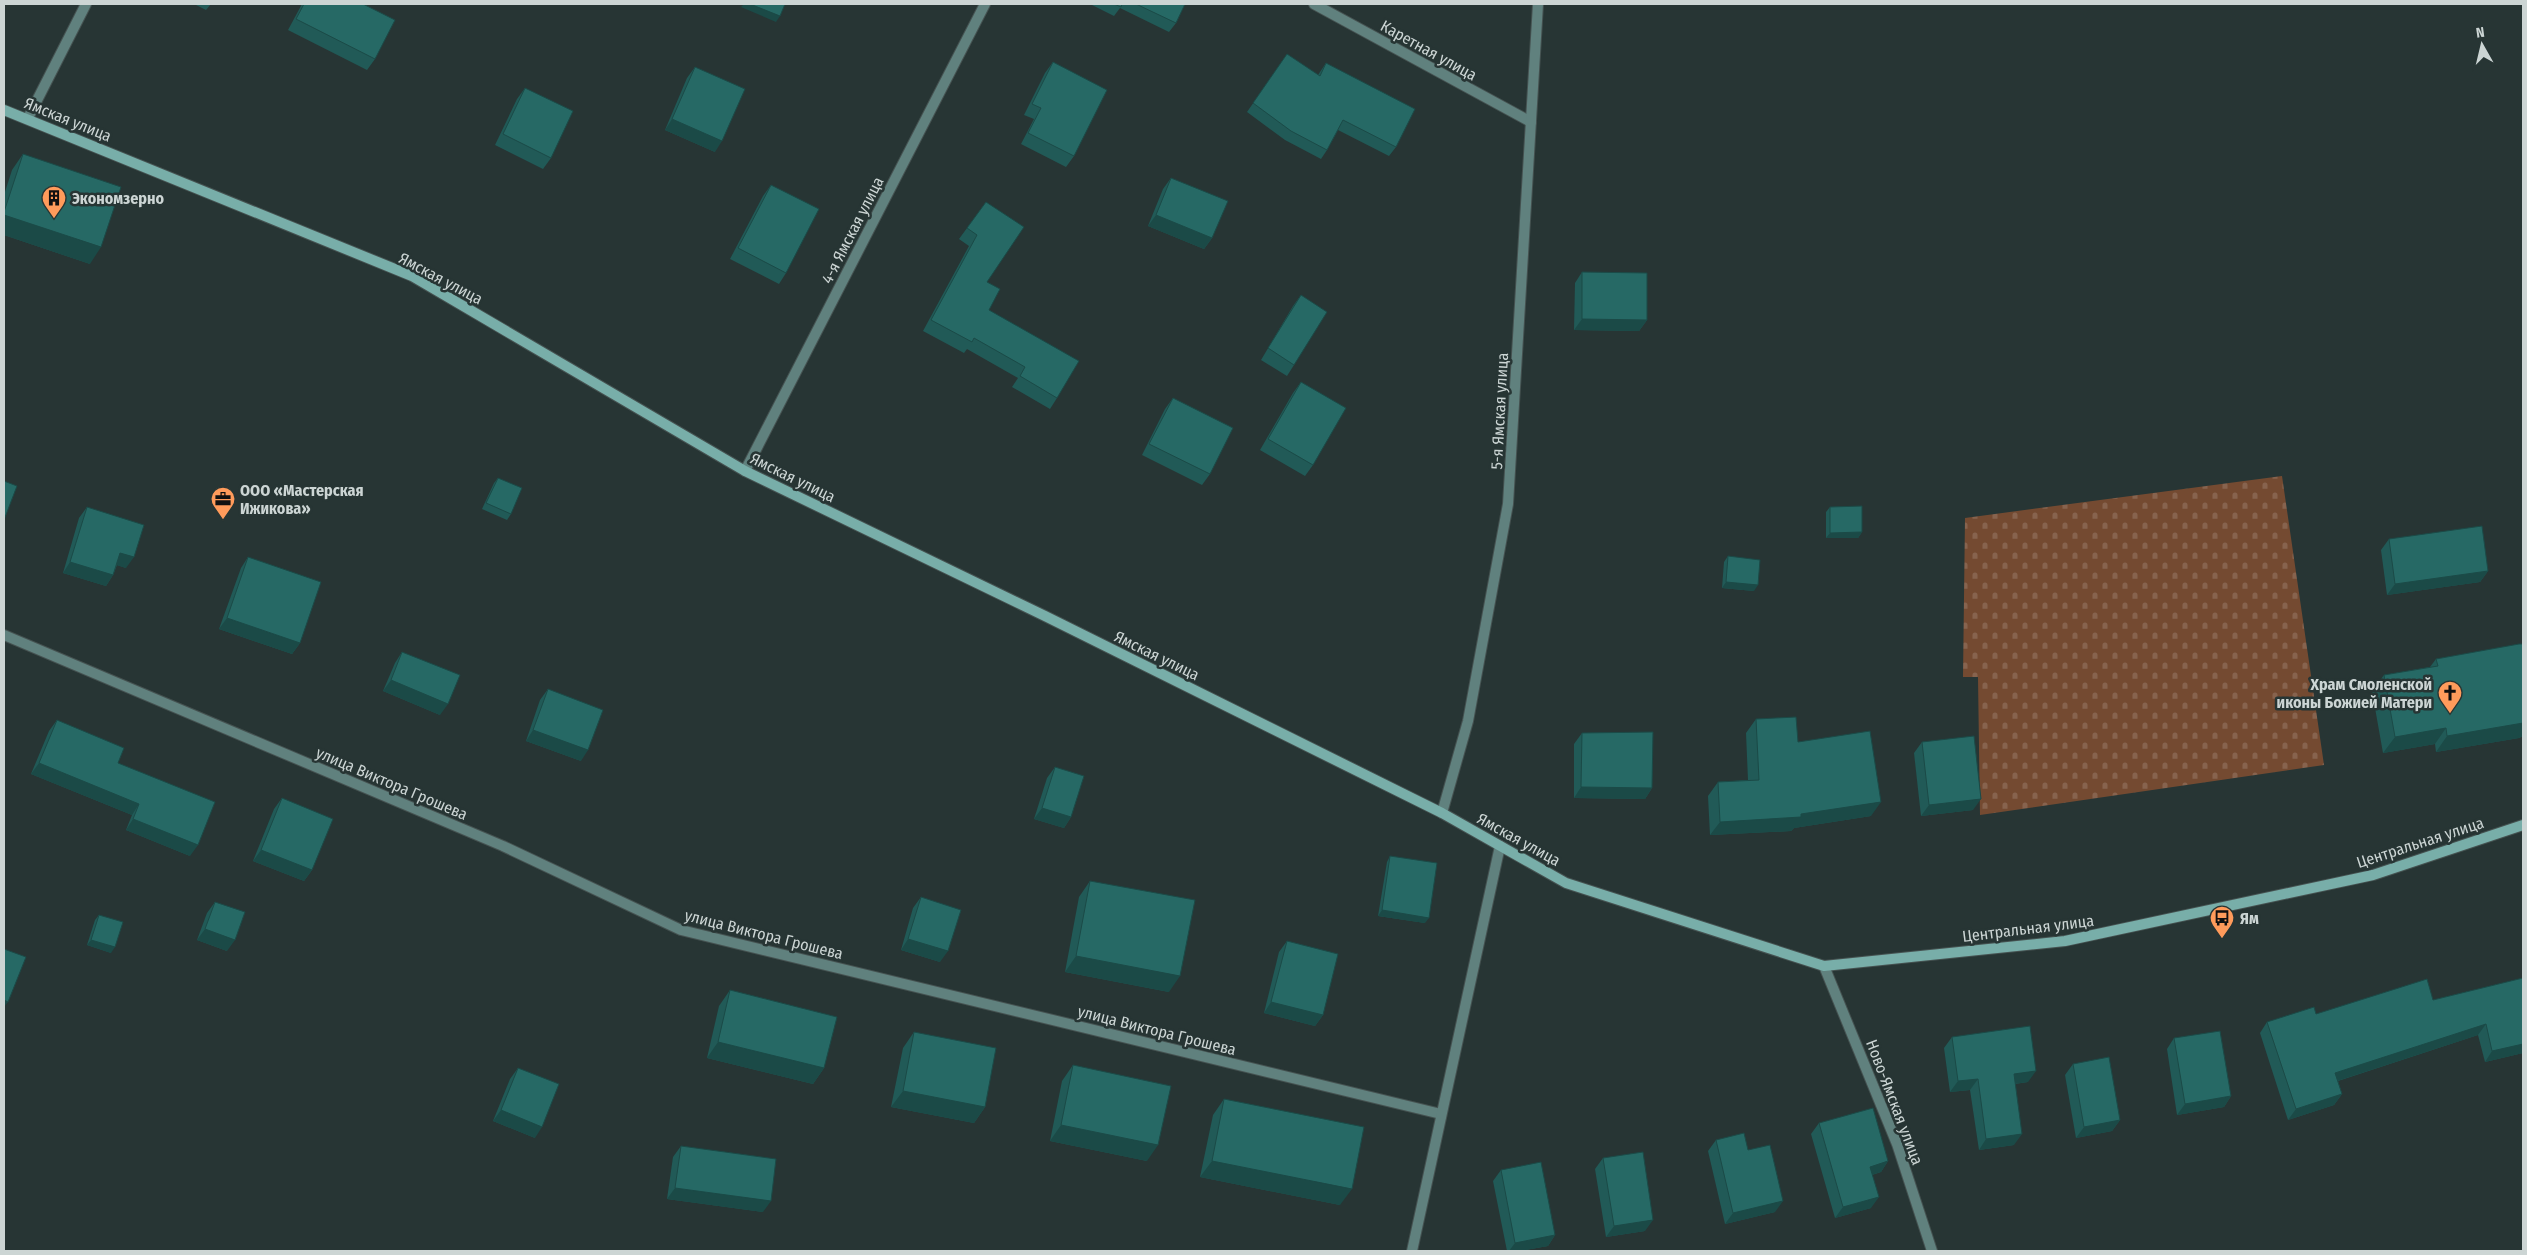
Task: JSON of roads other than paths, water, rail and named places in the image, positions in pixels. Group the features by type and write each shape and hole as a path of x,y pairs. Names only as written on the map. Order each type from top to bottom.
{"street":[{"path":"28,118 86,4"},
{"name":"4-я Ямская улица","path":"745,471 985,4"},
{"name":"Каретная улица","path":"1314,4 1531,122"},
{"name":"5-я Ямская улица","path":"1442,814 1468,721 1508,504 1538,4"},
{"name":"Ямская улица","path":"4,110 28,118 412,276 745,471 1045,616 1442,814 1566,883"},
{"name":"улица Виктора Грошева","path":"4,635 503,846 681,930 1441,1114"},
{"name":"Центральная улица","path":"1566,883 1824,966 2065,941 2373,875 2523,824"},
{"path":"1412,1251 1500,846"},
{"name":"Ново-Ямская улица","path":"1824,966 1897,1144 1932,1251"}],"place":[{"name":"Экономзерно","path":"54,219"},
{"name":"ООО «Мастерская Ижикова»","path":"223,520"},
{"name":"Храм Смоленской иконы Божией Матери","path":"2450,714"},
{"name":"Ям","path":"2222,939"}]}
